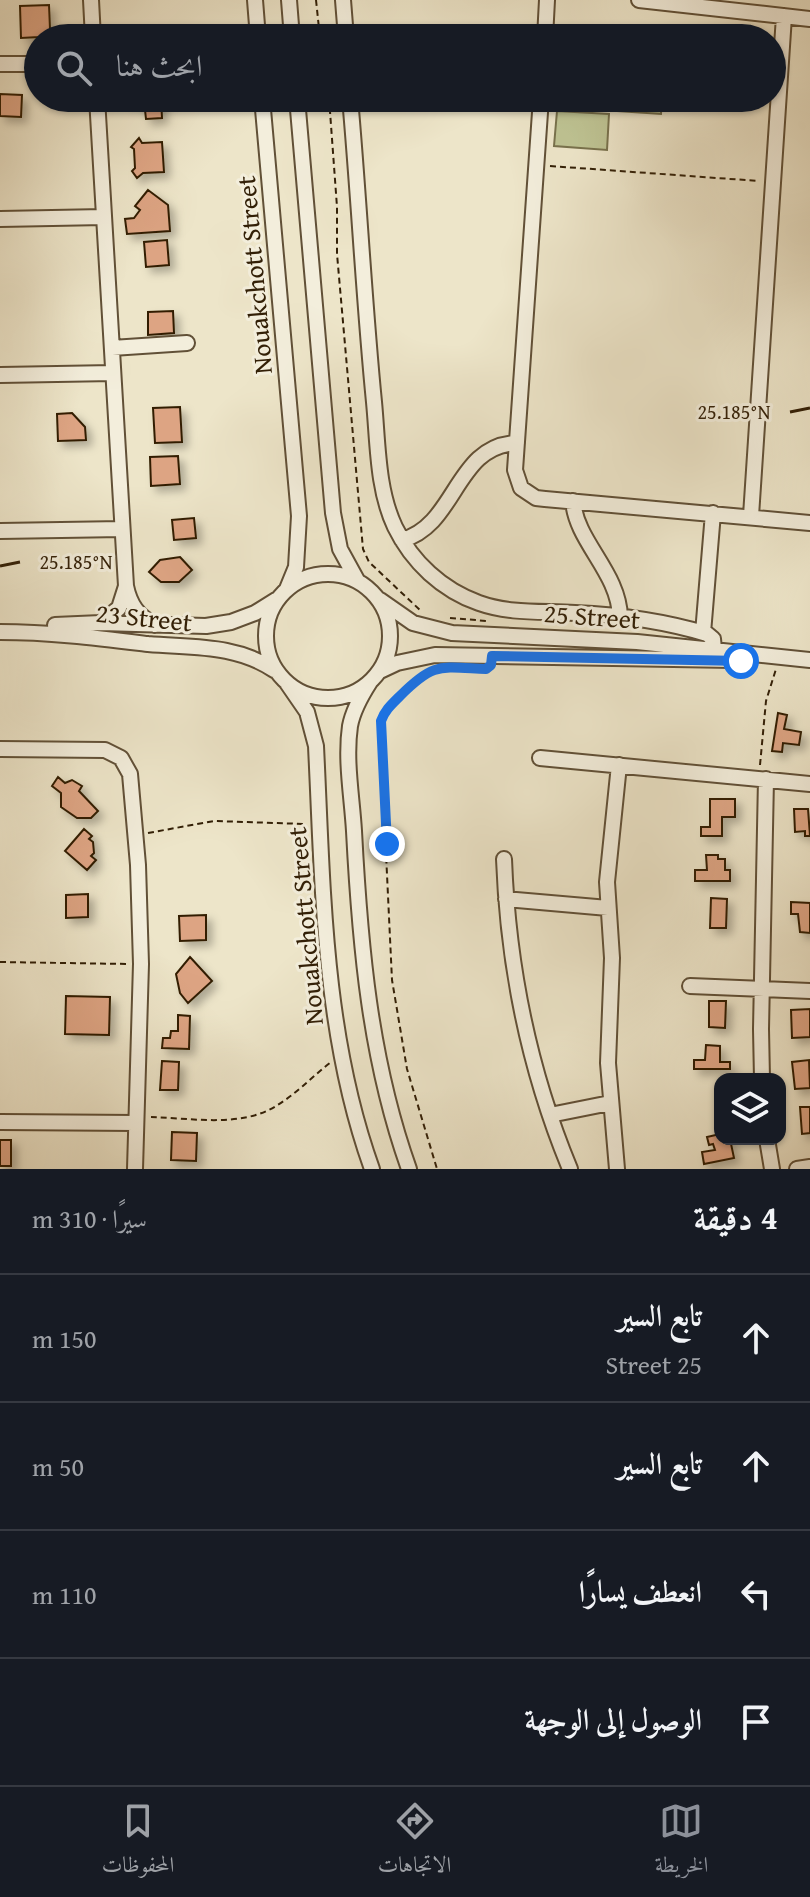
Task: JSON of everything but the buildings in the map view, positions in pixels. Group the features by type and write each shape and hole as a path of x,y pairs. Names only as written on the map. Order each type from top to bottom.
{"street":[{"path":"91,0 92,24"},
{"path":"255,0 257,24"},
{"path":"289,0 291,24"},
{"path":"343,0 345,24"},
{"path":"546,24 547,0"},
{"path":"639,0 810,19"},
{"path":"783,24 784,16"},
{"path":"0,64 24,64"},
{"path":"98,112 126,586 135,610 155,625"},
{"name":"Nouakchott Street","path":"263,112 299,516 296,567 282,595"},
{"path":"298,112 333,513 340,549 357,580 380,600 391,628 390,643 375,676 358,691 329,698 313,697 282,677 266,644 270,614 282,595 313,575 343,575 357,580"},
{"path":"351,112 383,487 390,515 402,540 438,581 462,596 487,606 513,612 620,617 703,633 713,639 714,649"},
{"path":"540,112 515,470 521,488 536,498 810,523"},
{"path":"751,516 778,112"},
{"path":"0,219 104,217"},
{"path":"112,348 187,343"},
{"path":"0,375 113,373"},
{"path":"402,540 430,526 477,458 495,446 517,443"},
{"path":"573,501 576,518 615,588 620,617"},
{"path":"703,633 713,513"},
{"path":"0,531 122,529"},
{"path":"101,623 119,608 126,586"},
{"name":"23 Street","path":"0,629 101,623 206,626 231,622 255,613 282,595"},
{"name":"25 Street","path":"380,600 395,613 432,629 623,641 810,660"},
{"name":"23 Street","path":"0,629 224,648 261,661 282,677"},
{"name":"25 Street","path":"375,676 416,657 435,655 698,658 810,667"},
{"name":"Nouakchott Street","path":"375,676 354,711 349,744 359,919 372,1028 385,1090 409,1169"},
{"name":"Nouakchott Street","path":"282,677 298,696 313,728 328,966 350,1095 372,1169"},
{"path":"0,749 96,749 121,758 130,774 136,836 141,964 135,1169"},
{"path":"540,758 810,784"},
{"path":"617,1169 608,1043 612,958 608,869 619,765"},
{"path":"762,1073 766,779"},
{"path":"504,859 518,995 550,1115 570,1169"},
{"path":"506,899 608,908"},
{"path":"690,986 810,991"},
{"path":"550,1115 610,1103"},
{"path":"0,1122 136,1120"},
{"path":"768,1145 772,1169"},
{"path":"797,1169 810,1167"}],"path":[{"path":"316,0 319,24"},
{"path":"330,112 337,254 363,549 369,562 424,613"},
{"path":"537,165 773,182"},
{"path":"448,618 488,622 493,635"},
{"path":"766,779 760,765 766,701 777,664"},
{"path":"437,668 420,676 390,705 380,727 392,980 407,1069 437,1169"},
{"path":"136,836 214,821 320,825"},
{"path":"0,962 141,964"},
{"path":"136,1120 254,1116 276,1106 341,1053"}],"green space":[{"path":"557,112 609,114 607,150 554,146"}],"route":[{"path":"387,844 381,721 386,709 425,672 437,668 486,669 491,665 492,656 741,661"}]}
